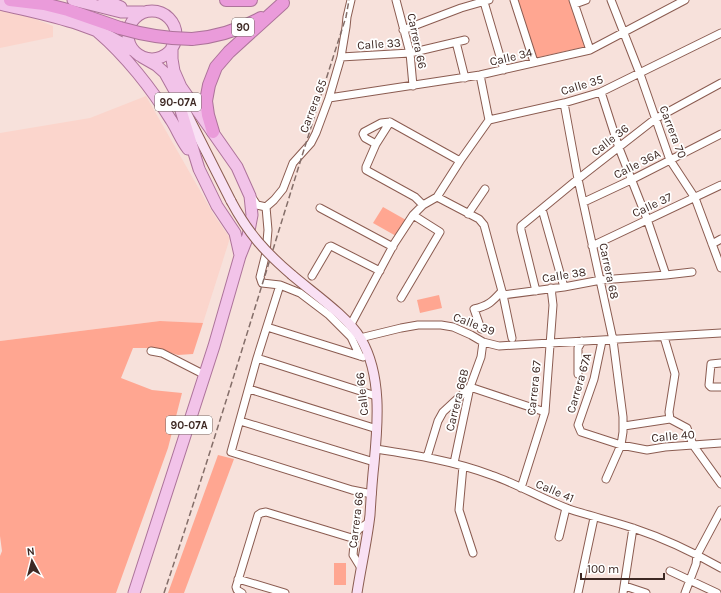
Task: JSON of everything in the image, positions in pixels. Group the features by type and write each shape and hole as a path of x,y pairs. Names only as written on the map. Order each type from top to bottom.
{"highway":[{"name":"90","path":"10,0 44,4 68,10 120,28 156,37 175,39 192,39 216,36 240,28 286,2"},
{"name":"90","path":"226,0 251,0"},
{"path":"213,132 206,101 209,85 216,67 229,52 286,2"}],"main road":[{"path":"0,4 60,18 110,36 138,54 156,59 172,47 176,33 170,19 165,14 151,10 121,12 73,0"},
{"path":"104,0 138,12"},
{"path":"138,12 131,22 127,37 129,44 138,54"},
{"path":"98,32 117,50 152,92 171,120 182,141 195,159"},
{"name":"90-07A","path":"172,47 174,71 195,159 217,206 235,233 240,256"},
{"name":"90-07A","path":"134,593 205,375 240,256 248,236 252,215 250,196 244,180 213,132 165,73 156,65 138,54"},
{"path":"217,206 223,210 232,212 238,211 243,207 246,196 244,180"}],"street":[{"name":"Carrera 65","path":"266,207 283,189 293,162 311,143 329,98 341,57 351,0"},
{"name":"Carrera 66","path":"396,0 402,30 410,53 413,86"},
{"path":"458,0 461,8"},
{"path":"514,0 534,62"},
{"path":"586,0 574,2 590,50"},
{"name":"Carrera 70","path":"611,0 640,74 670,160 695,198 721,268"},
{"name":"Calle 34","path":"329,98 465,78 590,50 685,0"},
{"path":"402,30 461,8 486,1 504,70"},
{"name":"Calle 35","path":"489,120 564,103 602,92 721,33"},
{"name":"Calle 33","path":"341,57 410,53 465,40"},
{"path":"456,42 465,78"},
{"path":"350,326 393,247 413,215 423,205 437,197 489,120 480,75"},
{"name":"Calle 36","path":"536,291 521,226 655,118 721,83"},
{"path":"178,89 192,124 244,225 272,257 340,315 360,338"},
{"path":"602,92 619,148 647,219 666,275"},
{"name":"Carrera 68","path":"564,103 578,179 613,340 624,426 621,445 606,479"},
{"path":"376,144 365,138 363,134 364,132 381,123 390,122 460,161"},
{"path":"390,122 376,144 366,167 368,172 416,197 423,205"},
{"name":"Calle 36A","path":"584,202 721,134"},
{"name":"Calle 37","path":"592,246 721,185"},
{"path":"468,214 485,188"},
{"path":"250,196 257,205 266,207 268,230 266,254 261,272 262,284 280,285 300,293 328,315 351,337 360,356"},
{"path":"437,197 479,219 486,228 512,338"},
{"path":"320,208 393,247"},
{"path":"542,209 564,287"},
{"path":"401,298 440,232 413,215"},
{"path":"712,244 721,239"},
{"path":"312,276 330,246 380,271"},
{"name":"Calle 38","path":"502,293 536,291 600,280 692,272"},
{"path":"280,285 257,358 231,452 352,490 372,494"},
{"name":"Carrera 67","path":"521,488 545,412 553,305 551,288"},
{"path":"481,329 474,309 486,306 502,293"},
{"name":"Calle 39","path":"360,338 418,325 441,325 453,327 483,342 499,346 721,333"},
{"path":"268,327 371,360"},
{"path":"664,337 675,374 669,412 670,419"},
{"name":"Calle 66","path":"360,338 371,360 376,396 378,429 376,449"},
{"name":"Carrera 67A","path":"581,432 578,425 594,379 602,341"},
{"name":"Carrera 66B","path":"454,463 470,388 481,357 483,342"},
{"name":"Carrera 67A","path":"578,374 578,348 582,342"},
{"path":"151,351 162,353 205,375"},
{"path":"257,358 376,396"},
{"path":"721,363 711,364 709,385 710,387 721,387"},
{"path":"428,457 438,421 443,412 470,388 545,412"},
{"path":"248,389 378,429"},
{"path":"624,426 670,419 687,428 693,445 721,484"},
{"path":"240,421 374,462"},
{"name":"Calle 40","path":"581,432 621,445 647,450 665,447 721,443"},
{"name":"Carrera 66","path":"357,593 372,494 376,449"},
{"name":"Calle 41","path":"376,449 428,457 454,463 492,475 566,508 594,518 633,528 720,565"},
{"path":"463,466 459,510 473,553"},
{"path":"559,537 566,508"},
{"path":"685,593 696,564 697,555 721,510"},
{"path":"242,593 237,590 236,587 258,515 261,512 266,512 355,539"},
{"path":"578,593 594,518"},
{"path":"361,568 353,555 355,539 357,531 368,523"},
{"path":"633,528 624,589 646,593"},
{"path":"670,571 690,579 717,593"},
{"path":"238,579 285,593"}],"shaded area":[{"path":"516,0 572,0 588,46 535,58"},
{"path":"0,10 28,16 53,26 53,37 0,48"},
{"path":"146,96 214,215 230,238 203,323 160,321 0,341 0,133 90,118"},
{"path":"383,207 406,220 396,236 373,223"},
{"path":"439,295 442,308 420,313 417,300"},
{"path":"160,321 203,323 193,354 178,355 154,348 133,348 121,378 152,390 182,393 168,448 116,593 0,593 0,556 2,551 0,536 0,341"},
{"path":"218,455 234,459 184,593 168,593"},
{"path":"334,563 346,563 346,585 334,585"}],"railway":[{"path":"164,593 211,449 346,17 349,0"}]}
